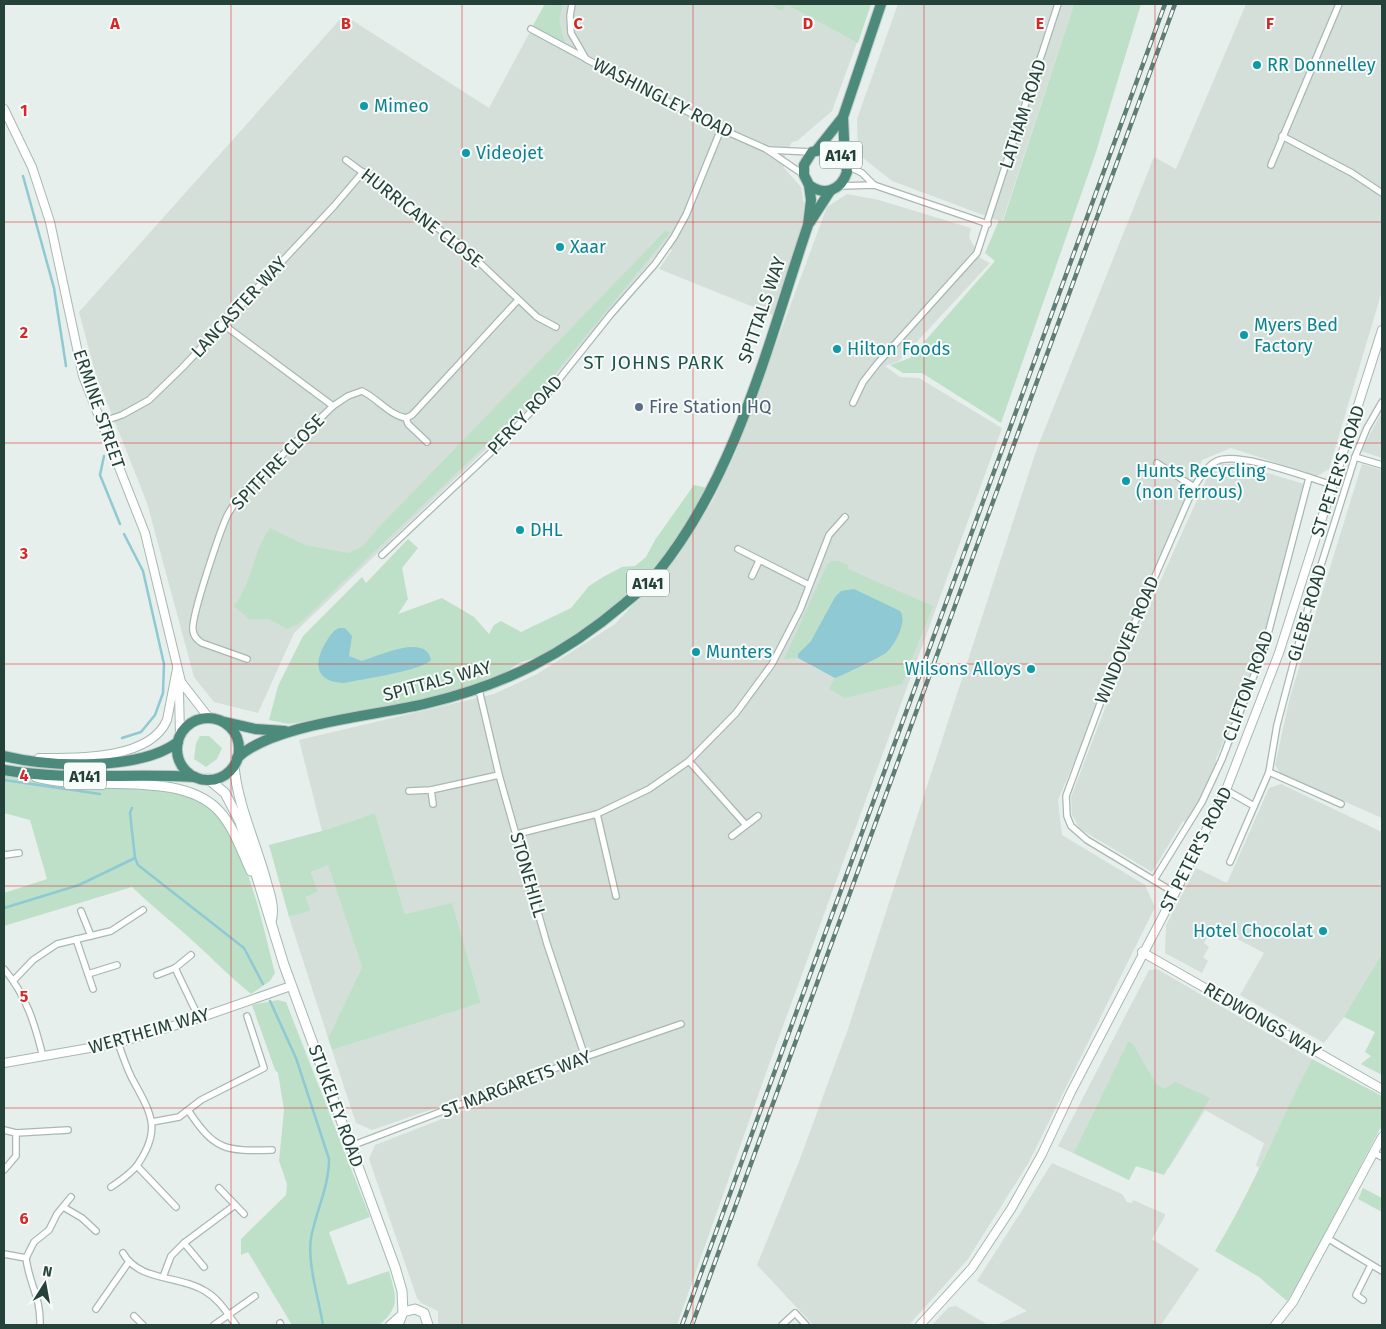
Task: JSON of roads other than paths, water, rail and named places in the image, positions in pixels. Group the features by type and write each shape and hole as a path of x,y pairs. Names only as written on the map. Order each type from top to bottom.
{"highway":[{"name":"A141","path":"808,225 811,204 809,185 804,175 804,165 843,117 881,4"},
{"name":"A141","path":"809,185 822,192 830,191 840,186 844,180 846,163 843,117"},
{"name":"A141","path":"814,151 832,150 846,163"},
{"name":"A141","path":"808,225 830,191"},
{"name":"SPITTALS WAY","path":"235,761 252,746 290,731 425,704 479,690 547,660 607,618 657,573 695,519 728,453 748,402 808,225"},
{"path":"209,718 222,722 236,737 238,748 235,761 227,773 208,779 196,777 182,766 177,750 179,738 192,722 209,718"},
{"name":"SPITTALS WAY","path":"222,722 255,729 290,731"},
{"name":"A141","path":"7,757 70,764 104,763 149,756 164,751 179,738"},
{"name":"A141","path":"4,770 63,776 135,775 196,777"}],"main road":[{"name":"STUKELEY ROAD","path":"235,761 236,784 256,844 274,913 271,922"},
{"path":"23,773 54,781 165,786 191,792 206,800 219,811 229,826 260,889"},
{"name":"STUKELEY ROAD","path":"208,779 225,793 233,805 249,844 260,889 291,986 402,1290 414,1309 424,1313 428,1325"},
{"name":"STUKELEY ROAD","path":"400,1318 402,1290"},
{"path":"400,1318 414,1309"}],"street":[{"name":"WASHINGLEY ROAD","path":"572,4 570,33 586,59 721,129 766,149 804,175"},
{"name":"LATHAM ROAD","path":"852,403 863,382 877,364 978,253 1058,4"},
{"path":"1271,165 1339,4"},
{"path":"531,29 586,59"},
{"name":"ERMINE STREET","path":"4,109 32,167 50,222 83,376 145,533 181,682 179,692 179,738"},
{"name":"PERCY ROAD","path":"382,555 505,438 544,398 611,314 655,264 678,230 721,129"},
{"path":"1282,136 1352,173 1382,193"},
{"name":"WASHINGLEY ROAD","path":"766,149 814,151"},
{"name":"HURRICANE CLOSE","path":"346,160 464,247 537,317 556,327"},
{"path":"846,163 874,184 988,224"},
{"name":"LANCASTER WAY","path":"101,422 122,415 149,400 224,325 362,172"},
{"path":"840,186 874,184"},
{"path":"406,418 422,405 518,300"},
{"name":"SPITFIRE CLOSE","path":"224,325 333,406"},
{"name":"ST PETER'S ROAD","path":"920,1325 972,1268 998,1232 1042,1154 1071,1092 1142,952 1175,893 1226,790 1279,653 1380,344 1382,330"},
{"name":"SPITFIRE CLOSE","path":"247,659 202,643 196,639 193,632 194,614 225,520 234,504 246,490 333,406 348,396 362,391 373,396 399,417 406,418 408,424 427,442"},
{"name":"GLEBE ROAD","path":"1230,862 1269,772 1277,725 1291,669 1355,457 1367,428 1382,402"},
{"path":"1355,457 1382,465"},
{"name":"WINDOVER ROAD","path":"1175,893 1077,833 1067,816 1066,796 1104,692 1194,487 1205,471 1217,461 1230,458 1269,466 1333,485"},
{"path":"1157,463 1194,487"},
{"name":"CLIFTON ROAD","path":"1154,880 1202,802 1222,759 1264,649 1309,478"},
{"path":"516,834 597,814 649,789 689,761 736,713 772,664 800,610 829,535 845,517"},
{"path":"738,549 809,585"},
{"path":"752,576 759,561"},
{"path":"7,757 68,758 109,753 144,745 152,740 164,727 178,667"},
{"name":"ERMINE STREET","path":"181,682 209,718"},
{"name":"STONEHILL","path":"479,690 499,775 547,944 585,1057"},
{"path":"689,761 746,825"},
{"path":"1269,772 1341,804"},
{"path":"409,791 431,790 499,775"},
{"path":"431,790 433,804"},
{"path":"1226,790 1254,806"},
{"path":"597,814 616,896"},
{"path":"732,836 758,816"},
{"path":"4,855 19,853"},
{"path":"14,980 34,960 56,944 111,931 143,910"},
{"path":"80,911 91,936"},
{"path":"76,939 93,989"},
{"name":"REDWONGS WAY","path":"1142,952 1382,1089"},
{"path":"157,975 175,968 191,955"},
{"path":"88,974 117,965"},
{"path":"175,968 199,1018"},
{"path":"4,969 14,980 34,1020 43,1058"},
{"name":"WERTHEIM WAY","path":"4,1063 43,1058 118,1042 199,1018 291,986"},
{"path":"152,1122 164,1122 179,1117 222,1088 245,1079 264,1068 247,1016"},
{"name":"ST MARGARETS WAY","path":"351,1146 585,1057 681,1024"},
{"path":"111,1188 137,1166 150,1142 152,1122 144,1099 133,1082 118,1042"},
{"path":"188,1110 200,1127 218,1146 241,1151 272,1150"},
{"path":"4,1130 16,1133 68,1130"},
{"path":"4,1170 16,1156 16,1133"},
{"path":"1275,1325 1293,1302 1382,1137"},
{"path":"1374,1152 1382,1157"},
{"path":"137,1166 176,1207"},
{"path":"219,1188 244,1214"},
{"path":"40,1325 40,1307 36,1289 28,1275 26,1258 34,1242 49,1230 57,1214 64,1208 71,1197"},
{"path":"164,1277 171,1256 184,1243 235,1205"},
{"path":"64,1208 82,1218 96,1231"},
{"path":"1328,1238 1382,1272"},
{"path":"184,1243 204,1267"},
{"path":"123,1253 128,1263 144,1271 205,1290 216,1299 236,1325"},
{"path":"4,1254 26,1258"},
{"path":"96,1309 128,1263"},
{"path":"1363,1300 1356,1296 1371,1265"},
{"path":"214,1325 256,1296"},
{"path":"782,1325 795,1313 806,1325"},
{"path":"134,1316 142,1325"},
{"path":"390,1325 400,1318"}],"water":[{"path":"854,589 900,611 902,615 901,627 896,639 886,653 835,678 798,658 798,654 811,641 835,597 841,591"},
{"path":"339,628 345,628 352,636 349,656 362,661 390,651 411,647 420,648 427,652 431,660 426,664 390,674 344,683 334,682 322,675 318,664 326,642 333,632"}],"waterway":[{"path":"23,176 54,288 66,366"},
{"path":"104,456 100,475 120,524"},
{"path":"122,738 141,732 155,715 163,693 164,664 143,571 124,534"},
{"path":"4,780 100,794"},
{"path":"132,808 130,813 135,858"},
{"path":"4,908 79,885 135,858 138,865 244,948 263,984"},
{"path":"270,1001 296,1058 329,1159 325,1189 313,1228 310,1248 312,1270 323,1325"}],"railway":[{"path":"682,1325 1165,4"},
{"path":"692,1325 1175,4"}],"place":[{"name":"RR Donnelley","path":"1257,65"},
{"name":"Mimeo","path":"364,106"},
{"name":"Videojet","path":"466,153"},
{"name":"Xaar","path":"560,247"},
{"name":"Myers Bed Factory","path":"1244,335"},
{"name":"Hilton Foods","path":"837,349"},
{"name":"Fire Station HQ","path":"639,407"},
{"name":"Hunts Recycling (non ferrous)","path":"1126,481"},
{"name":"DHL","path":"520,530"},
{"name":"Munters","path":"696,652"},
{"name":"Wilsons Alloys","path":"1031,669"},
{"name":"Hotel Chocolat","path":"1323,931"}],"district":[{"name":"ST JOHNS PARK","path":"654,362"}]}
